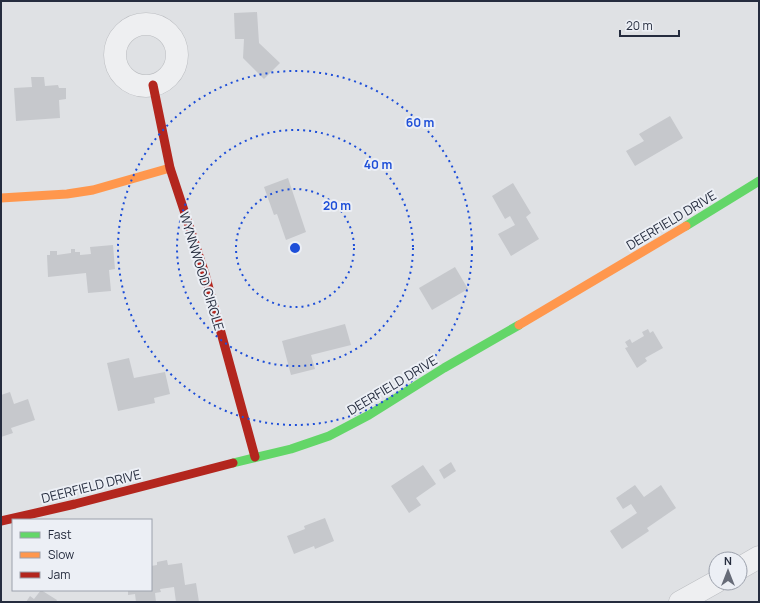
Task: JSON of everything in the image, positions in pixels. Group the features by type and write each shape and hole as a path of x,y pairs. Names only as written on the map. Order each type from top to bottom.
{"street":[{"name":"WYNNWOOD CIRCLE","path":"153,85 170,168 205,274 255,457"},
{"path":"1,198 67,194 93,190 170,168"},
{"name":"DEERFIELD DRIVE","path":"1,521 75,504 308,444 329,436 369,415 444,368 542,312 759,181"},
{"path":"748,563 759,557"},
{"path":"680,602 708,586"}],"building":[{"path":"257,12 259,43 280,63 264,79 243,58 244,39 235,39 234,13"},
{"path":"31,77 44,77 45,86 58,85 59,88 66,88 66,99 59,100 60,118 16,121 14,88 32,87"},
{"path":"670,116 683,138 635,166 626,151 644,141 639,134"},
{"path":"288,178 306,232 286,240 277,214 274,215 264,187"},
{"path":"513,183 531,213 526,217 539,239 511,256 498,234 515,225 510,216 505,219 492,196"},
{"path":"113,245 115,269 109,270 111,291 88,293 86,273 48,277 47,255 50,255 50,251 57,251 57,255 71,253 71,249 75,249 75,252 80,252 80,255 91,254 90,247"},
{"path":"455,267 468,289 432,310 419,288"},
{"path":"345,324 351,345 311,355 315,369 291,375 282,341"},
{"path":"648,329 650,333 653,331 663,348 645,358 647,361 637,368 625,348 628,347 625,342 630,339 632,343 644,336 642,332"},
{"path":"129,358 134,378 165,372 170,394 154,398 155,403 118,411 107,363"},
{"path":"10,392 14,404 28,399 35,420 11,428 13,433 1,437 1,395"},
{"path":"451,462 456,471 444,479 439,470"},
{"path":"423,465 436,484 416,498 421,505 409,513 391,486"},
{"path":"635,485 644,497 661,485 676,508 647,528 649,531 622,549 610,531 637,513 631,504 623,509 616,498"},
{"path":"325,518 334,541 315,549 314,546 294,554 287,536 305,529 304,526"},
{"path":"167,560 168,565 182,563 185,585 196,583 199,602 176,602 174,587 160,589 161,592 155,593 156,602 136,602 135,594 128,595 128,591 152,591 152,566 157,565 157,562"},
{"path":"40,591 43,591 57,600 56,602 26,602 30,596 34,599"}],"traffic: fast":[{"path":"686,226 759,181"},
{"path":"233,463 291,449 329,436 369,415 444,368 519,325"}],"traffic: slow":[{"path":"1,198 67,194 93,190 170,168"},
{"path":"519,325 686,226"}],"traffic: jam":[{"path":"153,85 170,168 205,274 255,457"},
{"path":"1,521 75,504 233,463"}]}
